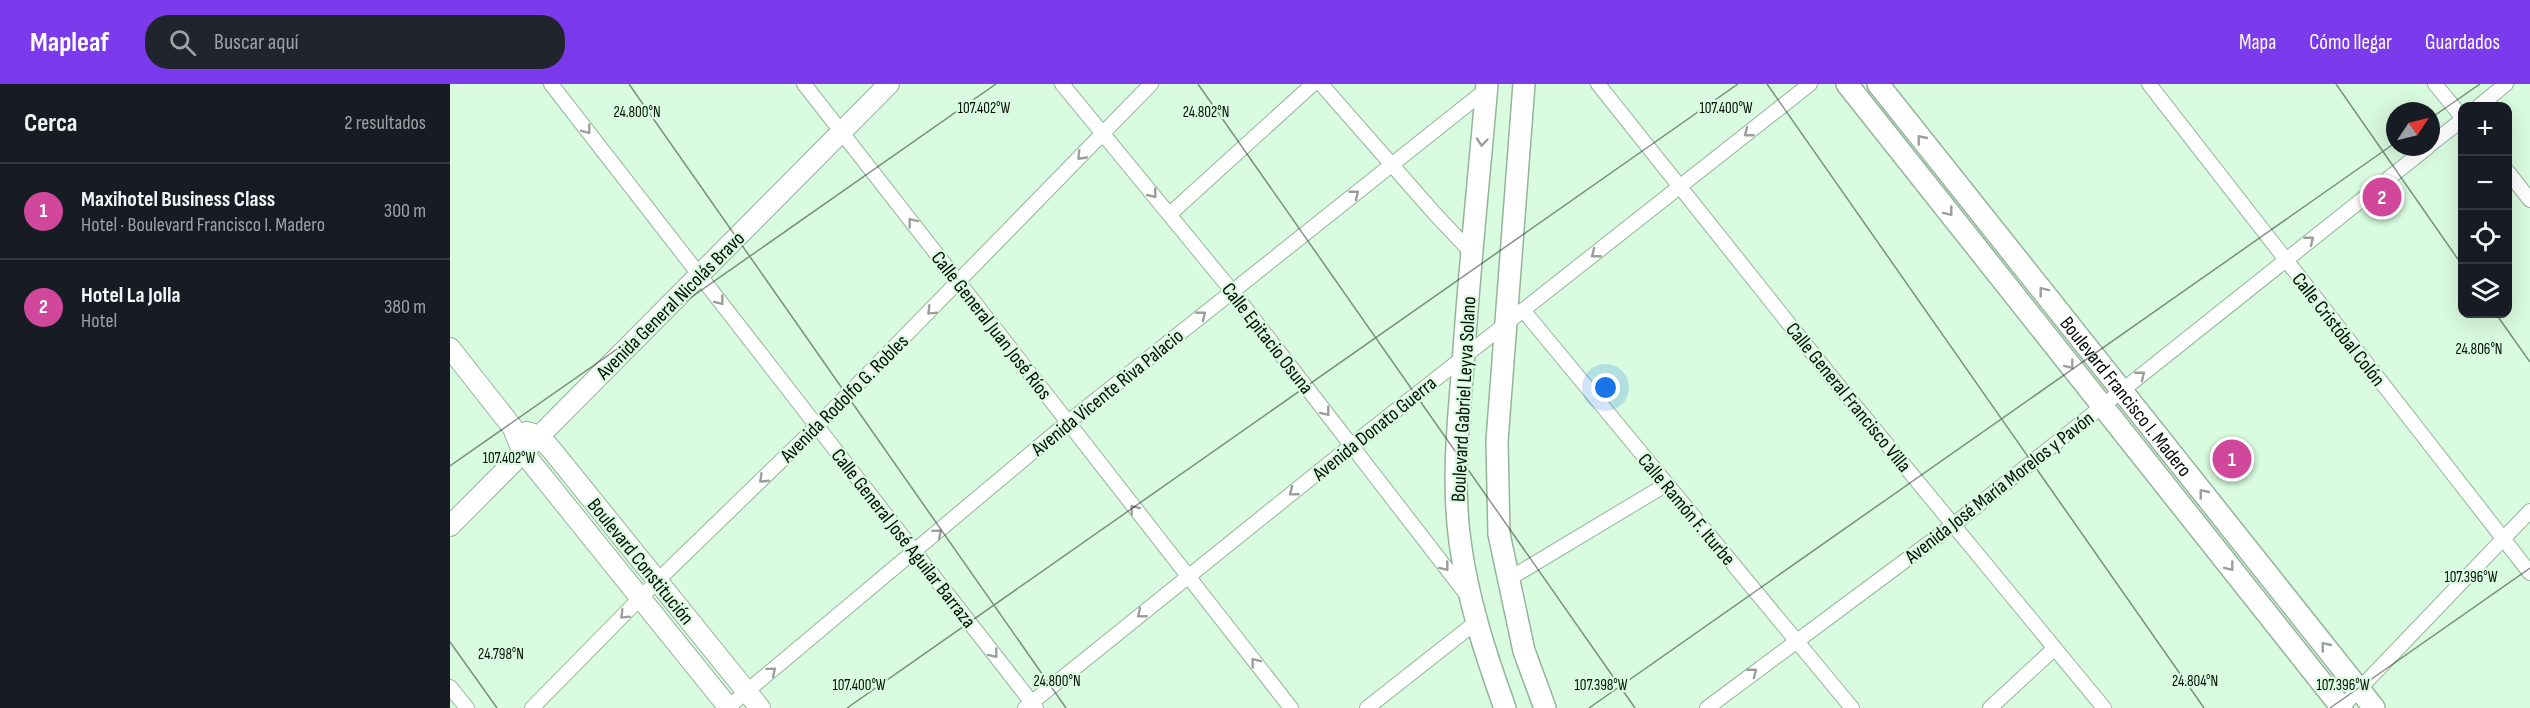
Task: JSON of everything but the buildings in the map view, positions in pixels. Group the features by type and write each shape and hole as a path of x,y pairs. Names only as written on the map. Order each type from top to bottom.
{"main road":[{"name":"Boulevard Gabriel Leyva Solano","path":"1524,84 1515,317 1497,441 1499,534 1524,651 1545,708"},
{"name":"Boulevard Francisco I. Madero","path":"1847,84 2341,708"},
{"name":"Boulevard Francisco I. Madero","path":"1878,84 2374,708"},
{"name":"Boulevard Gabriel Leyva Solano","path":"1489,86 1471,252 1457,444 1456,494 1469,597 1475,623 1505,708"}],"street":[{"name":"Calle General José Aguilar Barraza","path":"551,84 915,552 1031,706"},
{"name":"Calle General Juan José Ríos","path":"804,84 1292,708"},
{"name":"Avenida General Nicolás Bravo","path":"450,526 889,84"},
{"name":"Calle Epitacio Osuna","path":"1062,84 1232,291 1469,597"},
{"name":"Avenida Rodolfo G. Robles","path":"532,708 657,581 817,426 1151,84"},
{"path":"1170,214 1313,84"},
{"path":"1321,84 1471,252"},
{"name":"Calle General Francisco Villa","path":"1598,84 1953,525 2104,708"},
{"name":"Avenida Donato Guerra","path":"1031,706 1352,445 1810,84"},
{"name":"Calle Cristóbal Colón","path":"2148,84 2530,573"},
{"path":"2435,84 2458,112"},
{"path":"2484,102 2506,84"},
{"name":"Avenida Vicente Riva Palacio","path":"728,708 1067,423 1489,86"},
{"name":"Avenida José María Morelos y Pavón","path":"2440,137 2458,122"},
{"name":"Avenida José María Morelos y Pavón","path":"1707,708 1795,640 1953,525 2416,156"},
{"path":"2512,177 2530,200"},
{"name":"Calle Ramón F. Iturbe","path":"1515,317 1667,484 1852,708"},
{"name":"Boulevard Constitución","path":"450,348 513,428 522,451 728,708"},
{"path":"513,428 539,436"},
{"name":"Boulevard Constitución","path":"539,436 760,708"},
{"path":"1507,580 1667,484"},
{"path":"2341,708 2530,512"},
{"path":"1367,708 1475,623"},
{"path":"1990,708 2055,648"},
{"path":"450,687 466,708"}],"place":[{"name":"Hotel La Jolla","path":"2382,197"},
{"name":"Maxihotel Business Class","path":"2232,459"}]}
